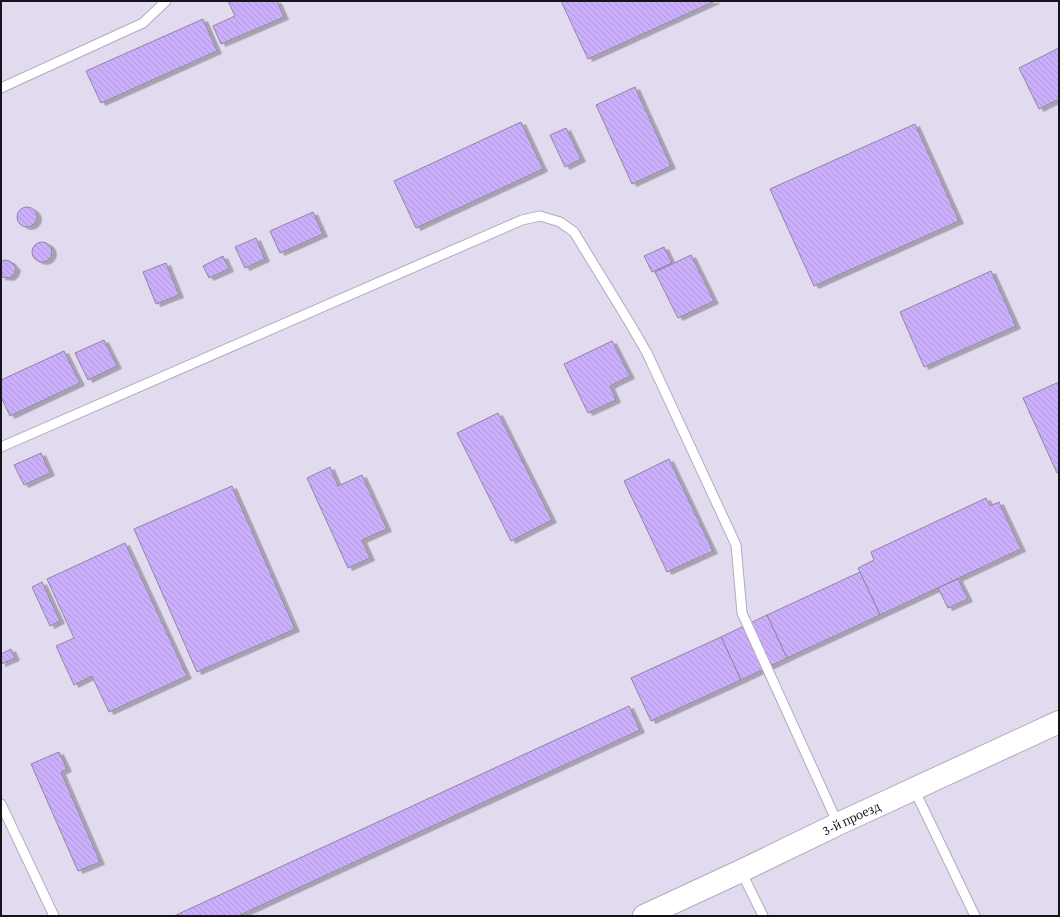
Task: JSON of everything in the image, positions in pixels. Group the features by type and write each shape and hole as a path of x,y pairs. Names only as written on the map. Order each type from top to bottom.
{"street":[{"name":"3-й проезд","path":"644,916 1059,722"}],"lane":[{"path":"1,88 143,23 166,1"},
{"path":"1,447 522,220 540,216 560,222 574,232 647,354 736,545 742,613 838,824"},
{"path":"914,789 975,916"},
{"path":"1,804 54,916"},
{"path":"741,871 763,916"}],"building":[{"path":"228,1 277,1 284,17 221,44 213,26 235,16"},
{"path":"561,1 715,1 588,59"},
{"path":"203,19 217,51 101,103 86,71"},
{"path":"1059,48 1059,99 1039,109 1019,68"},
{"path":"635,87 671,166 632,184 596,105"},
{"path":"521,122 543,169 416,228 394,181"},
{"path":"915,124 959,221 814,286 770,189"},
{"path":"566,128 581,159 565,167 550,135"},
{"path":"27,207 34,210 37,217 34,224 27,227 20,224 17,217 20,210"},
{"path":"313,212 323,234 280,253 270,231"},
{"path":"256,238 265,259 245,268 235,247"},
{"path":"42,242 49,245 52,252 49,259 42,262 35,259 32,252 35,245"},
{"path":"664,247 672,263 652,272 644,256"},
{"path":"691,255 714,301 678,318 655,272"},
{"path":"223,256 229,269 209,278 203,266"},
{"path":"4,260 10,261 16,268 14,274 10,278 1,277 1,262"},
{"path":"166,263 179,295 156,304 143,272"},
{"path":"991,271 1016,326 924,367 900,312"},
{"path":"104,340 117,366 88,380 75,353"},
{"path":"612,341 630,376 610,386 616,400 588,413 564,364"},
{"path":"64,351 80,383 10,416 1,397 1,380"},
{"path":"1059,382 1059,472 1057,473 1023,398"},
{"path":"498,413 552,520 511,541 457,433"},
{"path":"41,453 50,473 24,485 14,465"},
{"path":"669,459 713,551 667,572 624,481"},
{"path":"330,467 338,486 362,475 387,529 362,540 370,558 348,568 307,478"},
{"path":"232,486 295,629 197,672 134,529"},
{"path":"986,498 990,506 999,502 1021,549 880,615 858,568 874,560 871,552"},
{"path":"125,543 187,676 109,712 92,676 74,685 56,646 74,638 47,579"},
{"path":"860,572 880,615 787,658 767,615"},
{"path":"958,579 968,599 948,608 938,588"},
{"path":"42,582 60,621 50,626 32,587"},
{"path":"767,615 787,658 741,680 721,637"},
{"path":"721,637 741,680 651,721 631,678"},
{"path":"11,649 15,658 1,664 1,654"},
{"path":"629,706 640,730 238,916 174,916"},
{"path":"59,752 67,769 61,772 100,862 78,871 31,764"}]}
